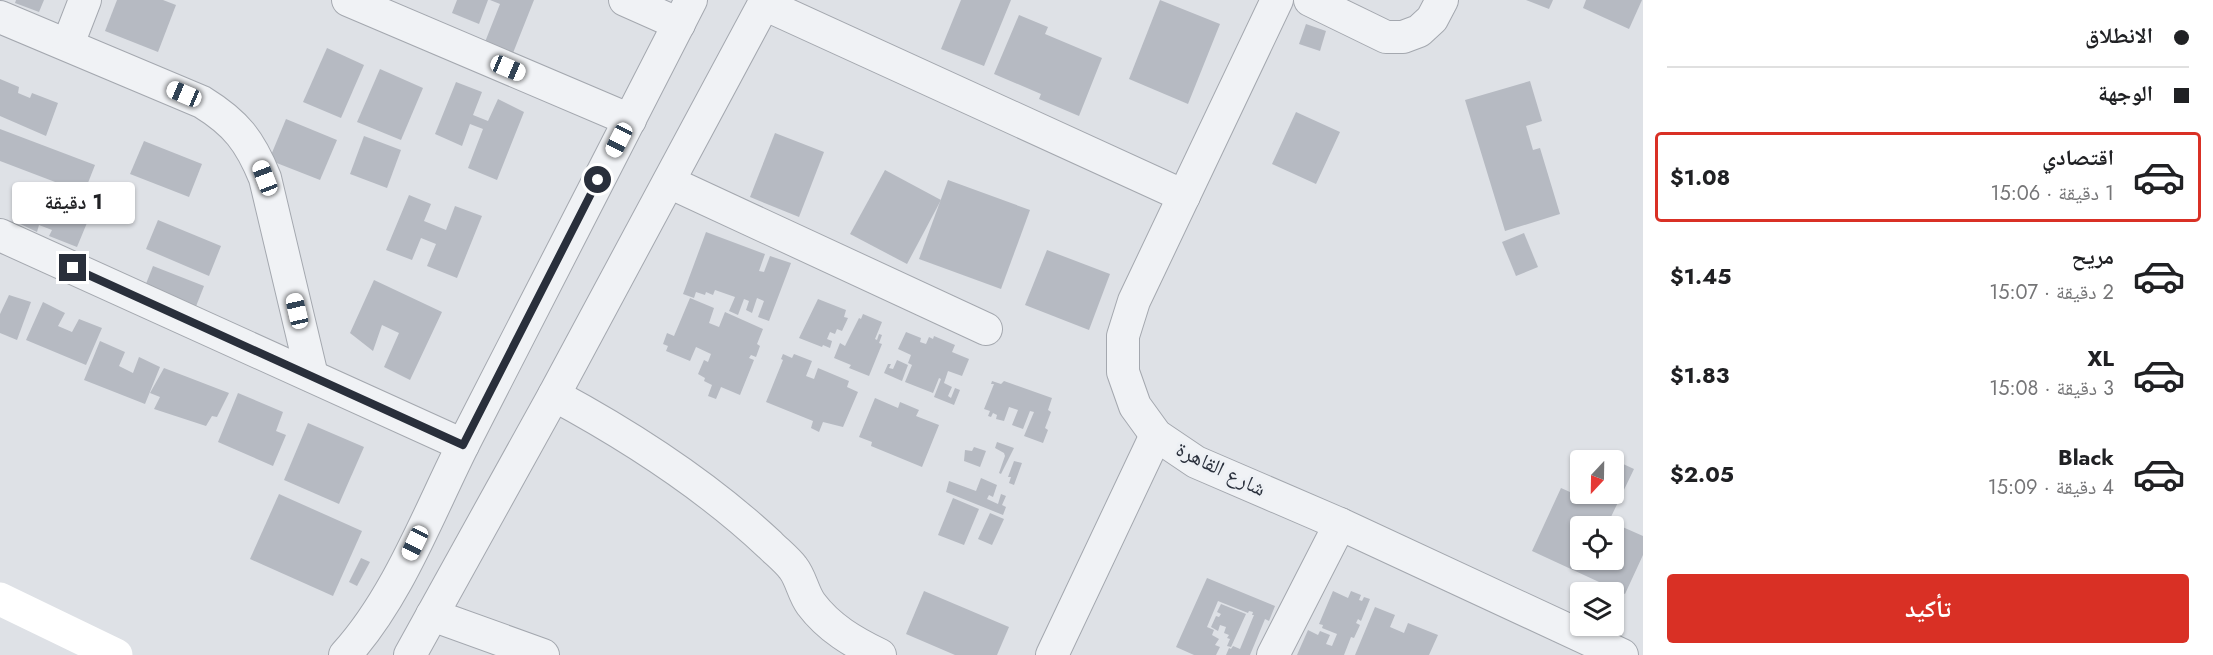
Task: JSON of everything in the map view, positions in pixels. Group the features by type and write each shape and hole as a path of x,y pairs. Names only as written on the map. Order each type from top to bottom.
{"street":[{"path":"68,44 85,0"},
{"path":"348,0 630,120"},
{"path":"345,655 372,624 386,602 463,445 685,12 625,0"},
{"name":"شارع القاهرة","path":"1277,0 1134,301 1123,336 1123,372 1135,406 1156,435 1196,462 1340,524 1579,645 1623,655"},
{"path":"1310,0 1386,37 1403,37 1419,31 1432,19 1442,0"},
{"path":"372,624 412,650 554,395 765,2 1184,196"},
{"path":"0,17 202,102 224,116 242,133 256,154 265,178 312,376"},
{"path":"669,182 986,329"},
{"path":"0,236 463,445"},
{"path":"554,395 654,453 702,487 747,524 794,568 810,603 829,624 851,640 880,655"},
{"path":"1052,655 1156,435"},
{"path":"1273,655 1340,524"},
{"path":"0,598 116,655"},
{"path":"432,615 543,655"}],"building":[{"path":"16,0 44,0 39,12 15,3"},
{"path":"117,0 163,0 176,5 158,52 105,31"},
{"path":"457,0 488,0 479,24 452,13"},
{"path":"490,0 534,0 513,53 485,42 500,4"},
{"path":"961,0 1011,0 984,66 941,49"},
{"path":"1160,0 1220,24 1188,104 1129,79"},
{"path":"1526,0 1553,0 1549,9"},
{"path":"1586,0 1642,0 1629,29 1583,8"},
{"path":"1019,15 1048,27 1045,34 1102,58 1079,116 1039,99 1041,94 994,74"},
{"path":"1306,24 1326,31 1320,51 1299,44"},
{"path":"327,48 364,65 341,118 303,102"},
{"path":"380,69 423,88 401,140 357,122"},
{"path":"0,79 19,87 18,93 30,98 32,93 58,103 46,136 0,116"},
{"path":"1530,81 1542,121 1526,126 1533,150 1540,148 1560,214 1505,231 1465,100"},
{"path":"456,82 482,92 473,115 488,121 498,99 524,112 497,180 468,168 483,129 470,124 462,146 435,134"},
{"path":"1296,112 1340,132 1316,184 1272,164"},
{"path":"286,119 337,140 320,180 269,160"},
{"path":"0,129 95,165 84,193 0,161"},
{"path":"775,133 824,152 799,217 750,197"},
{"path":"364,136 401,150 387,188 350,174"},
{"path":"144,141 202,164 189,197 130,174"},
{"path":"885,170 941,200 907,264 850,234"},
{"path":"948,180 1030,210 1001,289 919,259"},
{"path":"23,189 89,218 77,247 49,236 52,230 39,225 37,232 12,220"},
{"path":"409,195 431,204 424,221 446,230 455,206 482,216 457,278 427,266 436,244 421,238 412,260 386,250"},
{"path":"158,220 221,246 209,276 146,249"},
{"path":"706,232 765,254 759,271 764,272 770,256 791,263 769,321 758,317 764,301 757,298 752,313 746,310 749,301 744,299 738,315 729,311 735,297 715,290 713,295 696,292 694,298 683,294"},
{"path":"1524,233 1538,267 1516,276 1502,242"},
{"path":"1047,250 1110,274 1089,330 1025,305"},
{"path":"153,266 204,286 193,314 142,294"},
{"path":"374,280 442,312 410,380 384,367 399,333 382,325 373,351 350,333"},
{"path":"9,295 31,302 17,340 0,333 0,314"},
{"path":"690,298 714,308 709,323 719,327 725,312 763,329 757,344 760,346 756,357 751,355 749,358 754,360 740,395 721,387 716,399 708,396 712,385 698,374 704,360 708,362 711,354 696,347 690,361 666,351 668,346 663,344 667,333 674,336"},
{"path":"818,299 846,310 844,317 848,318 842,331 837,329 835,334 830,332 827,339 832,341 830,348 799,338"},
{"path":"43,302 65,313 58,326 72,332 79,319 102,328 86,365 26,340"},
{"path":"863,314 882,322 875,339 877,340 879,334 882,335 879,343 882,344 869,376 849,368 851,365 834,358 840,343 845,346"},
{"path":"906,332 921,338 920,342 926,344 929,337 933,339 934,336 955,345 952,352 969,359 962,376 948,371 944,383 952,387 948,396 951,398 955,388 960,390 954,405 934,397 941,379 939,378 933,393 905,382 912,365 908,363 911,355 898,349"},
{"path":"100,341 125,352 119,366 133,373 139,357 160,367 145,404 84,380"},
{"path":"783,354 792,358 794,354 812,361 806,376 814,379 818,368 849,381 847,387 858,392 843,427 823,422 819,432 811,428 813,421 766,402 783,360 781,359"},
{"path":"897,360 908,365 902,381 884,373 888,364 891,364 889,368 893,369"},
{"path":"164,368 229,393 217,417 212,416 206,426 154,409 160,397 150,393"},
{"path":"992,381 1001,384 1004,381 1052,398 1048,410 1051,412 1045,428 1048,430 1043,443 1024,436 1034,412 1030,411 1023,429 1012,425 1018,410 1009,407 1004,421 996,419 997,415 993,413 991,417 988,416 990,411 984,409 994,384 991,384"},
{"path":"238,393 283,412 276,431 286,435 273,466 218,442"},
{"path":"875,398 898,408 900,402 919,410 916,416 939,425 922,467 871,446 872,442 859,437"},
{"path":"308,423 364,447 339,504 284,480"},
{"path":"997,442 1014,448 1001,474 999,473 1005,456 995,448"},
{"path":"974,447 986,451 980,467 964,461 965,450 972,451"},
{"path":"1014,461 1022,463 1014,485 1009,483 1011,477 1008,477"},
{"path":"1624,464 1634,469 1624,490"},
{"path":"981,478 997,485 993,497 989,495 987,499 998,504 1001,494 1006,496 1002,505 1006,507 1003,515 946,492 949,481 976,491"},
{"path":"1561,488 1570,492 1570,504 1617,504 1611,516 1570,516 1570,569 1532,551"},
{"path":"279,494 362,531 333,596 250,559"},
{"path":"953,498 979,509 964,545 938,535"},
{"path":"990,513 1004,519 992,545 978,539"},
{"path":"1624,528 1643,536 1643,555 1625,594 1624,582 1599,582 1573,570 1624,570"},
{"path":"361,558 370,562 357,586 349,582"},
{"path":"1207,578 1275,606 1269,621 1265,619 1250,655 1226,655 1229,648 1233,646 1240,649 1254,615 1252,615 1253,612 1248,613 1218,601 1207,627 1214,630 1212,635 1219,639 1215,645 1220,647 1216,655 1194,655 1176,647"},
{"path":"924,591 1009,627 997,655 955,655 906,634"},
{"path":"1333,591 1348,598 1351,591 1361,595 1359,600 1362,601 1364,597 1370,599 1361,621 1358,619 1356,623 1360,625 1354,638 1351,637 1344,655 1297,655 1308,630 1318,635 1320,631 1330,635 1326,644 1332,646 1337,634 1322,628 1323,625 1319,624"},
{"path":"1221,604 1246,614 1231,647 1227,646 1230,639 1227,638 1229,635 1224,633 1226,627 1220,625 1218,631 1211,627 1216,616 1219,617 1221,614 1217,612"},
{"path":"1375,607 1395,615 1390,627 1404,633 1408,623 1438,635 1429,655 1355,655"}],"route":[{"path":"73,268 463,445 598,180"}]}
